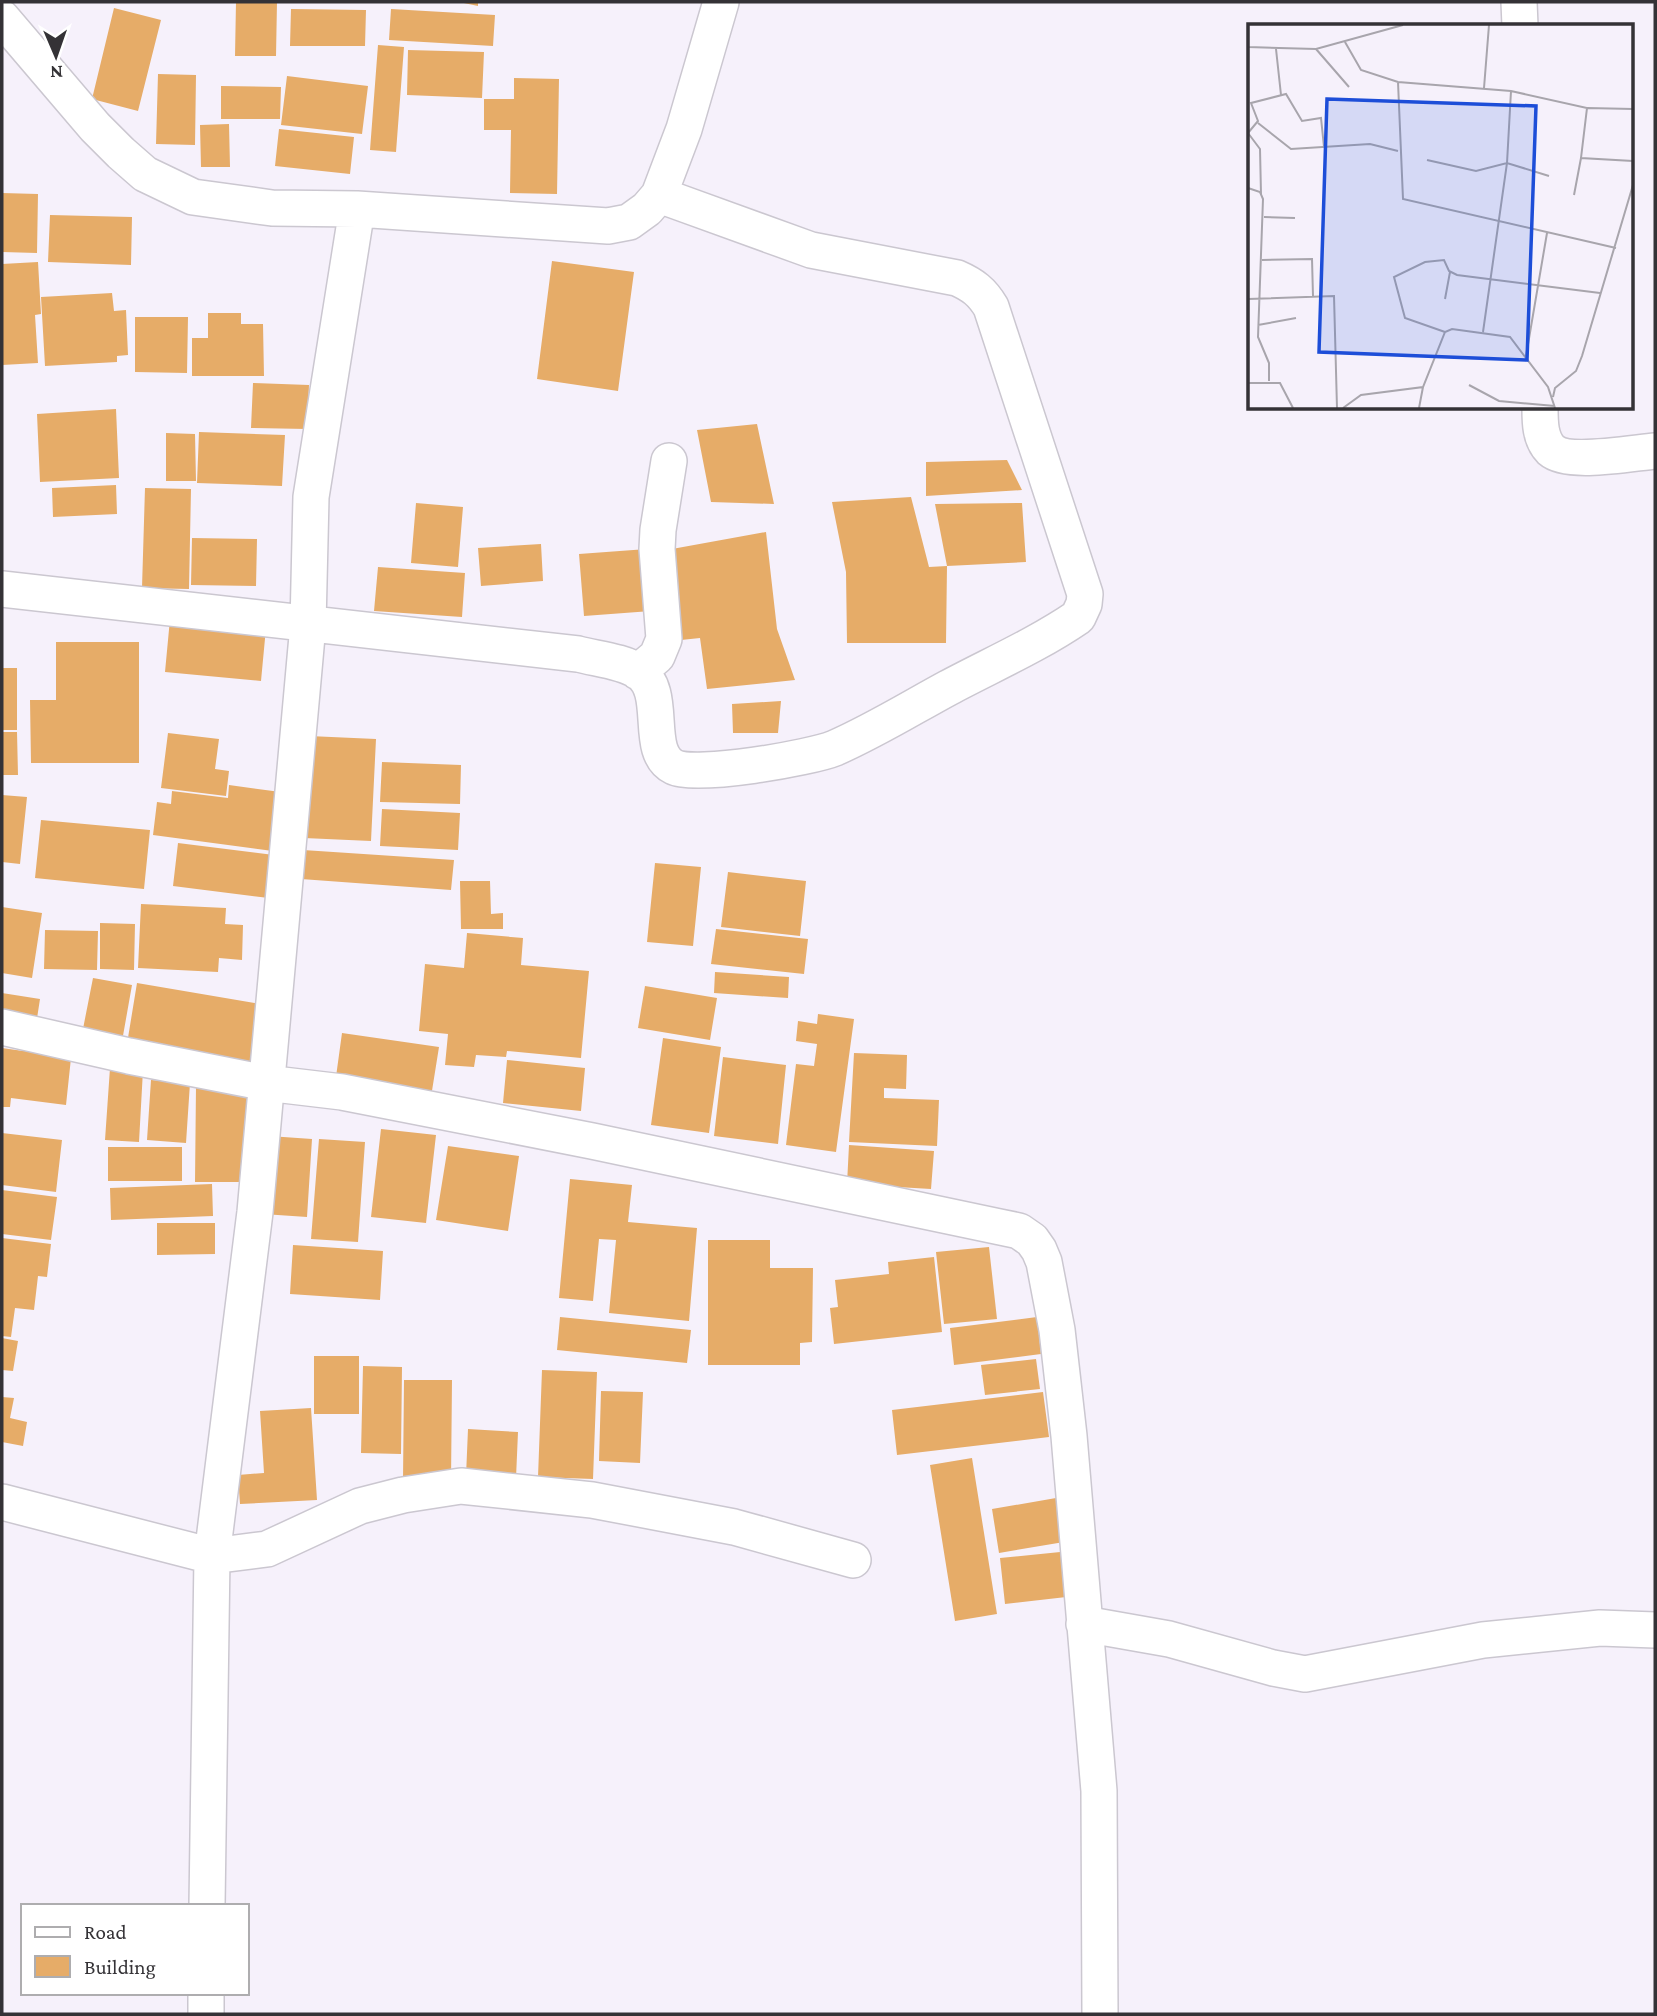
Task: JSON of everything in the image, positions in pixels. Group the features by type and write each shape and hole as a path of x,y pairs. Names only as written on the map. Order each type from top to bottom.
{"street":[{"path":"3,26 95,127 145,174 193,197 272,208 357,209 608,226 629,222 647,209 659,195 684,130 721,2"},
{"path":"1519,2 1520,24"},
{"path":"2,589 578,654 638,671 647,679 652,692 659,748 665,761 676,768 686,770 749,766 834,749 1078,617 1085,594 991,307 984,294 973,285 957,278 811,250 659,195"},
{"path":"207,1904 212,1556 255,1212 308,625 311,497 357,209"},
{"path":"1540,410 1543,436 1550,449 1561,456 1655,451"},
{"path":"638,671 657,656 664,639 657,549 669,461"},
{"path":"2,1027 266,1083 342,1092 592,1140 1019,1231 1032,1240 1044,1262 1057,1329 1069,1436 1099,1791 1100,2014"},
{"path":"2,1502 212,1556 267,1549 360,1506 403,1495 461,1486 617,1504 734,1527 853,1560"},
{"path":"1084,1624 1169,1639 1273,1668 1305,1674 1483,1640 1600,1628 1655,1630"},
{"path":"206,1995 206,2014"}],"building":[{"path":"236,2 277,2 276,56 235,56"},
{"path":"459,2 478,2 478,6"},
{"path":"114,8 161,20 138,111 92,99"},
{"path":"291,9 366,10 365,46 290,46"},
{"path":"391,9 495,15 493,46 389,40"},
{"path":"378,45 404,47 396,152 370,150"},
{"path":"408,50 484,52 482,98 407,95"},
{"path":"158,74 196,75 195,145 156,144"},
{"path":"287,76 368,86 362,134 281,125"},
{"path":"514,78 559,79 557,194 510,193 511,130 484,130 484,99 514,99"},
{"path":"221,86 281,87 280,119 221,119"},
{"path":"229,124 230,167 201,167 200,125"},
{"path":"279,129 354,137 350,174 275,166"},
{"path":"2,193 38,194 37,253 2,252"},
{"path":"50,215 132,217 131,265 48,262"},
{"path":"552,261 634,272 618,391 537,379"},
{"path":"38,262 41,314 35,315 38,363 2,365 2,264"},
{"path":"112,293 114,311 126,310 128,355 117,356 117,362 45,366 41,297"},
{"path":"208,313 241,313 241,324 263,324 264,376 192,376 192,338 208,338"},
{"path":"135,317 188,317 187,373 135,372"},
{"path":"253,383 309,385 307,429 251,428"},
{"path":"116,409 119,478 40,482 37,414"},
{"path":"757,424 774,504 711,502 697,430"},
{"path":"199,432 285,435 282,486 197,483"},
{"path":"166,433 195,434 196,481 166,481"},
{"path":"1007,460 1022,490 926,496 926,462"},
{"path":"116,485 117,514 53,517 52,488"},
{"path":"145,488 191,489 189,589 142,588"},
{"path":"911,497 929,567 947,566 946,643 847,643 846,572 832,502"},
{"path":"416,503 463,507 458,567 411,563"},
{"path":"1022,503 1026,562 947,566 935,504"},
{"path":"766,532 777,629 795,680 707,689 700,638 681,640 672,549"},
{"path":"192,538 257,539 256,586 191,585"},
{"path":"541,544 543,581 481,586 478,548"},
{"path":"647,549 651,611 584,616 579,554"},
{"path":"378,567 465,573 462,617 374,611"},
{"path":"170,619 266,628 261,681 165,672"},
{"path":"56,642 139,642 139,763 31,763 30,700 56,700"},
{"path":"2,668 17,668 17,730 2,730"},
{"path":"781,701 778,733 733,733 732,704"},
{"path":"2,732 17,732 18,775 2,775"},
{"path":"168,733 219,739 215,769 229,771 226,796 161,788"},
{"path":"309,736 376,739 371,841 304,838"},
{"path":"382,762 461,765 460,804 380,802"},
{"path":"229,785 288,793 280,852 153,835 157,802 171,804 172,791 228,798"},
{"path":"2,795 27,797 20,864 2,862"},
{"path":"382,809 460,813 458,850 380,846"},
{"path":"41,820 150,830 144,889 35,878"},
{"path":"178,843 282,856 277,899 173,886"},
{"path":"303,850 454,860 451,890 301,879"},
{"path":"655,863 701,867 693,946 647,942"},
{"path":"728,872 806,881 800,936 721,927"},
{"path":"460,881 490,881 491,914 503,913 503,929 461,929"},
{"path":"141,904 226,908 225,924 243,925 242,960 219,958 218,972 138,968"},
{"path":"2,907 42,913 32,978 2,973"},
{"path":"100,923 135,924 134,970 100,969"},
{"path":"716,929 808,939 804,974 711,964"},
{"path":"45,930 98,931 97,970 44,969"},
{"path":"467,933 523,938 521,965 589,971 581,1058 507,1051 506,1057 476,1055 474,1067 445,1065 448,1034 419,1031 425,964 464,968"},
{"path":"715,972 789,977 788,998 714,993"},
{"path":"93,978 132,985 121,1047 81,1039"},
{"path":"137,983 267,1005 256,1072 126,1050"},
{"path":"645,986 717,998 710,1040 638,1028"},
{"path":"2,993 40,999 36,1025 2,1019"},
{"path":"818,1014 854,1019 836,1152 786,1145 796,1064 814,1066 817,1044 796,1041 798,1021 817,1024"},
{"path":"342,1033 439,1047 431,1097 335,1084"},
{"path":"663,1038 721,1047 709,1133 651,1125"},
{"path":"25,1042 71,1058 66,1105 11,1098 10,1107 2,1107 2,1048 23,1051"},
{"path":"854,1053 907,1055 906,1089 884,1088 884,1098 939,1100 937,1146 849,1142"},
{"path":"723,1057 786,1065 778,1144 714,1136"},
{"path":"507,1060 585,1068 581,1111 503,1103"},
{"path":"110,1068 143,1070 139,1142 105,1140"},
{"path":"151,1080 190,1083 186,1143 147,1140"},
{"path":"196,1086 248,1086 247,1182 195,1182"},
{"path":"381,1129 436,1135 426,1223 371,1217"},
{"path":"2,1133 62,1140 56,1192 2,1185"},
{"path":"269,1136 312,1139 307,1217 263,1214"},
{"path":"319,1139 365,1142 358,1242 311,1239"},
{"path":"849,1145 934,1151 931,1189 847,1184"},
{"path":"448,1146 519,1156 508,1231 436,1220"},
{"path":"108,1147 182,1147 182,1181 108,1181"},
{"path":"570,1179 632,1185 628,1222 697,1228 689,1321 609,1313 616,1240 599,1239 593,1301 559,1298"},
{"path":"212,1184 213,1216 111,1220 110,1188"},
{"path":"2,1190 57,1197 51,1240 2,1234"},
{"path":"157,1223 215,1223 215,1254 157,1255"},
{"path":"2,1238 51,1244 47,1277 38,1276 34,1310 15,1308 11,1337 2,1336"},
{"path":"708,1240 770,1240 770,1268 813,1268 812,1342 800,1343 800,1365 708,1365"},
{"path":"293,1245 383,1251 380,1300 290,1294"},
{"path":"989,1247 997,1319 944,1324 936,1252"},
{"path":"934,1257 942,1332 834,1344 830,1308 838,1307 835,1280 889,1274 888,1262"},
{"path":"560,1317 691,1330 687,1363 557,1350"},
{"path":"1037,1317 1041,1354 954,1365 950,1328"},
{"path":"2,1338 18,1341 13,1371 2,1370"},
{"path":"314,1356 359,1356 359,1414 314,1414"},
{"path":"1036,1359 1040,1389 985,1395 981,1365"},
{"path":"363,1366 402,1367 401,1454 361,1453"},
{"path":"542,1370 597,1372 593,1479 538,1477"},
{"path":"404,1380 452,1380 451,1481 403,1480"},
{"path":"601,1391 643,1392 640,1463 599,1461"},
{"path":"1043,1392 1049,1437 897,1455 892,1410"},
{"path":"2,1397 14,1398 10,1418 27,1422 23,1446 2,1442"},
{"path":"311,1408 317,1500 240,1504 238,1475 264,1473 260,1411"},
{"path":"468,1429 518,1432 516,1478 466,1476"},
{"path":"972,1458 997,1614 955,1621 930,1465"},
{"path":"1056,1498 1064,1542 999,1553 992,1509"},
{"path":"1070,1551 1075,1596 1005,1604 1000,1558"}]}
